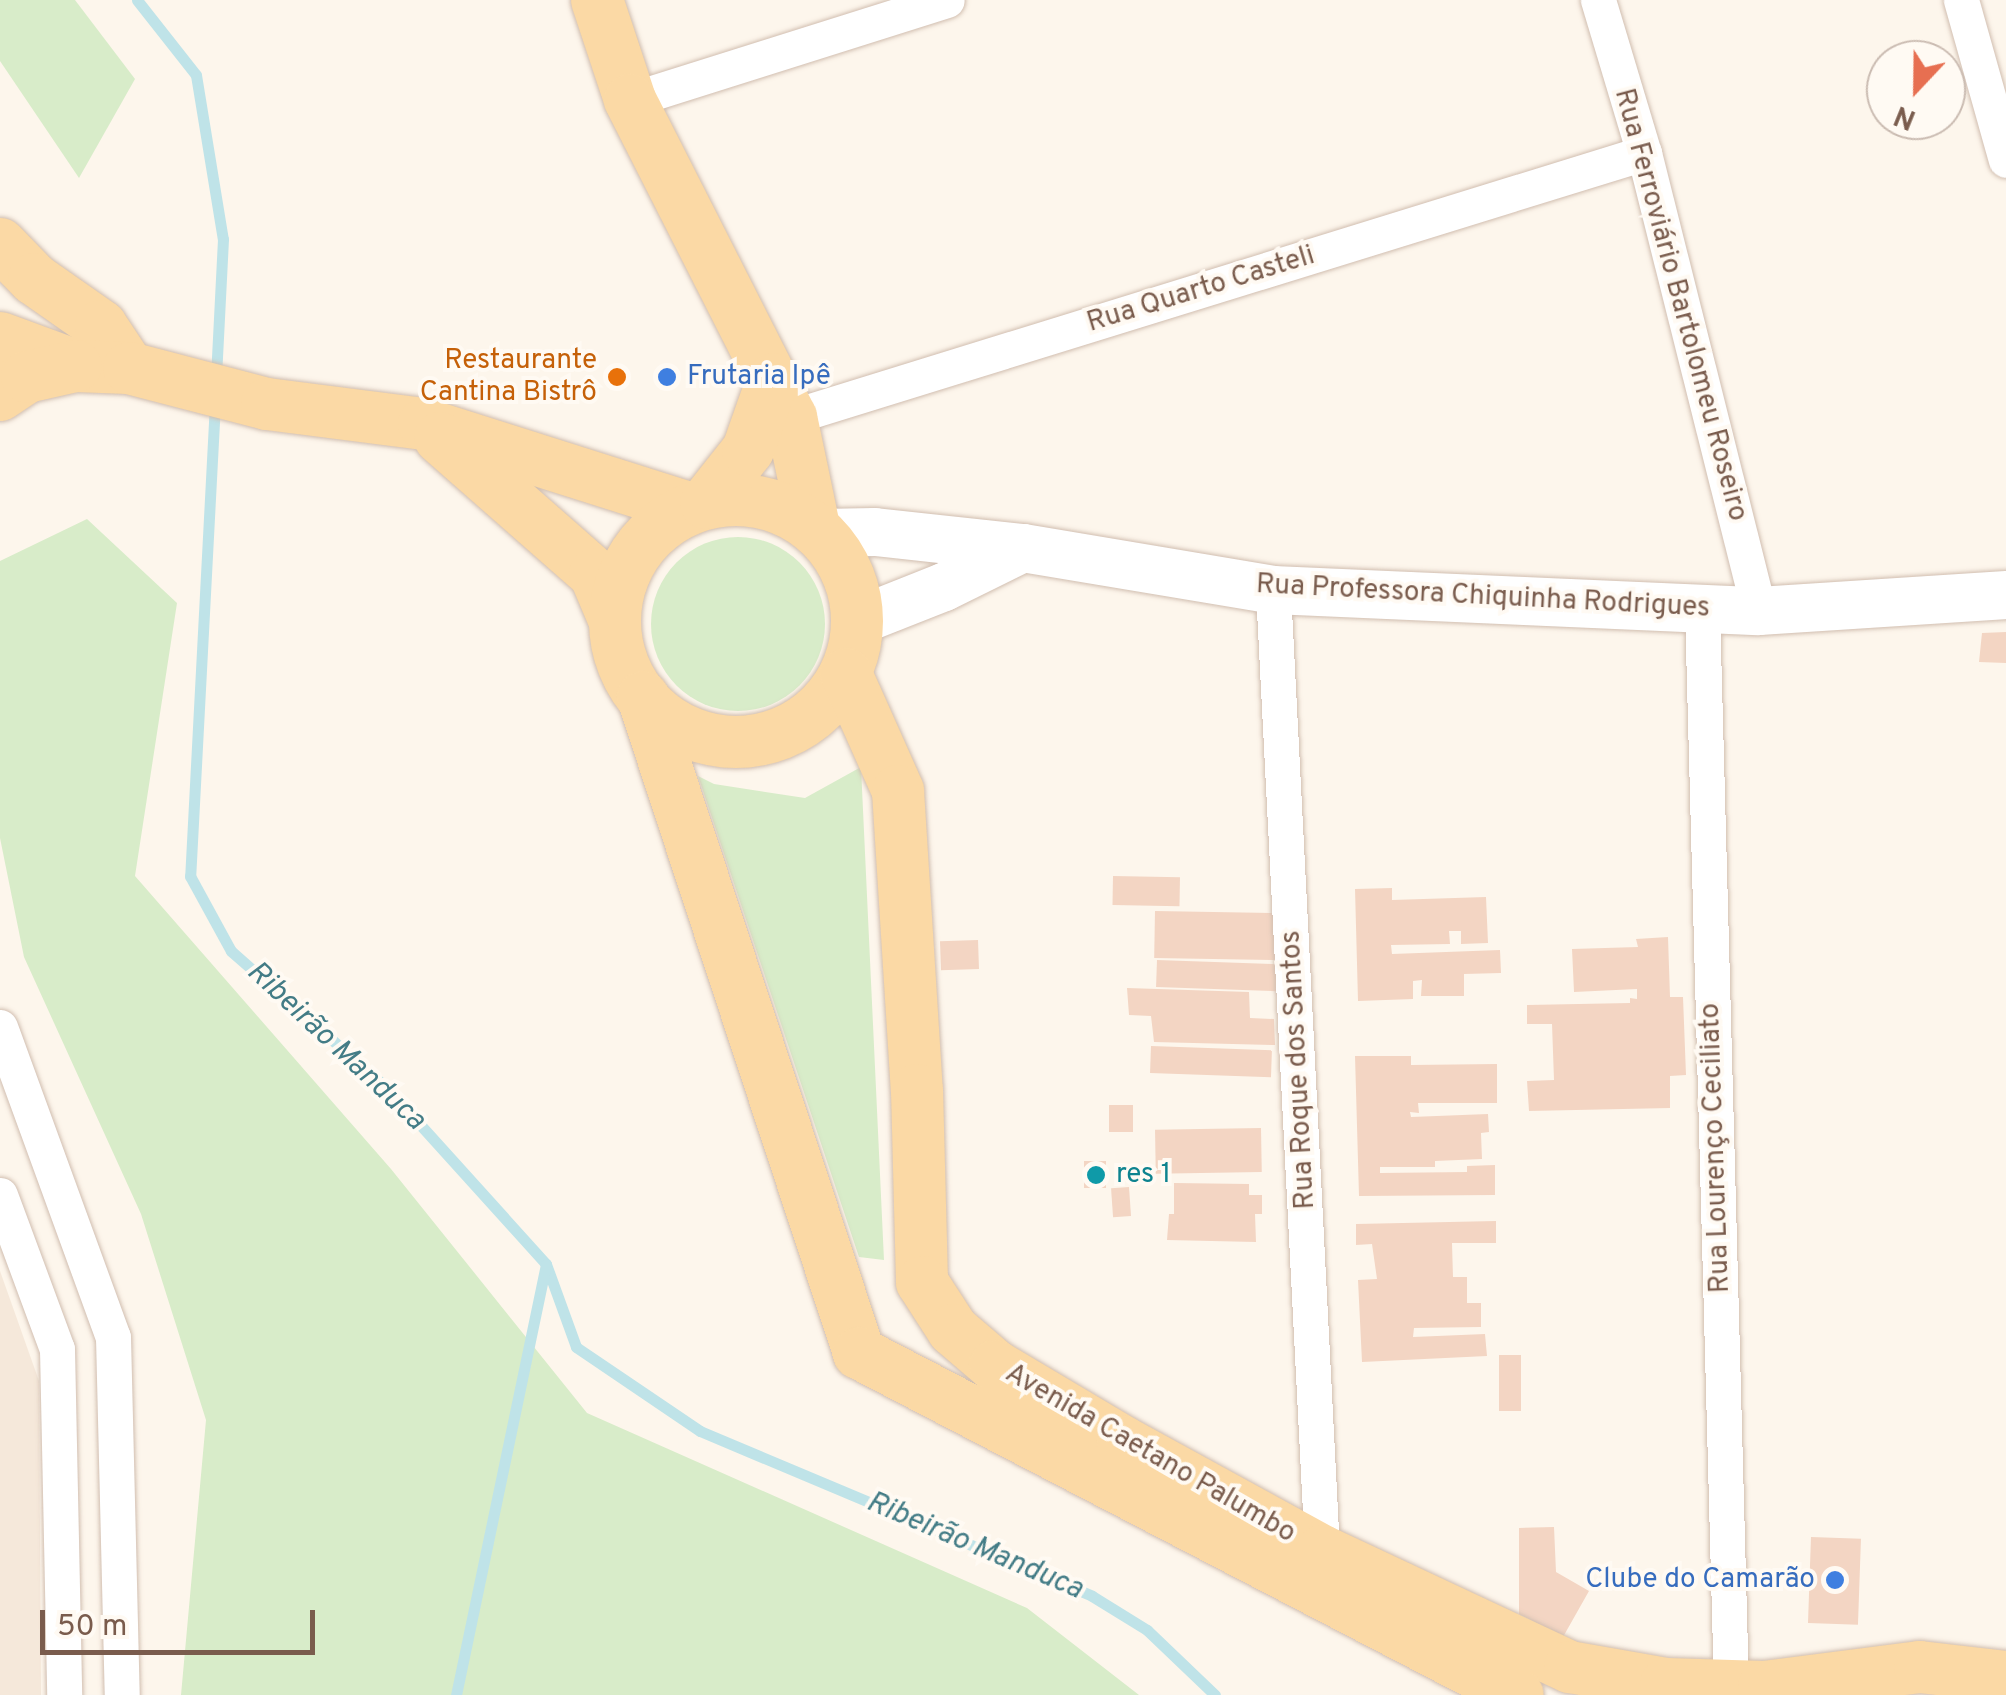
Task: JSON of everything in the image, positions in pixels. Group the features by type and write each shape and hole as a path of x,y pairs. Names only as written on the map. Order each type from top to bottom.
{"main road":[{"path":"597,0 630,100 773,405 817,530"},
{"path":"17,261 24,325 3,359 141,371 267,404 424,424 698,506"},
{"path":"17,261 102,326 141,371"},
{"path":"698,506 748,450 773,405"},
{"path":"424,424 595,574 614,619 620,657 644,697 667,720 705,738 746,742 787,731 821,708 846,674 858,621 853,589 840,558 817,530 781,508 744,500 698,506 658,526 635,552 620,584 614,619"},
{"name":"Rua Professora Chiquinha Rodrigues","path":"817,530 875,532 1022,548 1273,590 1759,611 2006,595"},
{"path":"858,621 944,587 1022,548"},
{"name":"Avenida Caetano Palumbo","path":"846,674 898,792 917,1090 922,1282 953,1330 996,1366 1122,1442 1322,1551 1570,1667 1666,1684 1764,1687 1920,1667 2006,1676"},
{"name":"Avenida Caetano Palumbo","path":"644,697 859,1353 1518,1695"}],"street":[{"path":"630,100 947,0"},
{"name":"Rua Ferroviário Bartolomeu Roseiro","path":"1598,0 1644,153 1759,611"},
{"path":"1961,0 2006,160"},
{"name":"Rua Quarto Casteli","path":"773,405 1644,153"},
{"name":"Rua Roque dos Santos","path":"1273,590 1322,1551"},
{"name":"Rua Lourenço Ceciliato","path":"1702,609 1731,1686"},
{"path":"0,1027 114,1337 118,1379 122,1695"},
{"path":"0,1196 57,1349 64,1695"},
{"path":"35,1291 89,1270"}],"shaded area":[{"path":"0,1271 39,1381 41,1695 0,1695"}],"green space":[{"path":"0,0 75,0 135,79 79,178 0,61"},
{"path":"87,519 177,603 135,876 391,1169 587,1413 1027,1608 1139,1695 181,1695 206,1420 141,1214 24,957 0,838 0,561"},
{"path":"738,537 771,544 799,563 818,591 825,624 818,657 799,685 771,704 738,711 705,704 677,685 658,657 651,624 658,591 677,563 705,544"},
{"path":"861,767 884,1260 859,1257 698,776 714,784 805,798"}],"building":[{"path":"2006,632 2006,663 1979,662 1982,633"},
{"path":"1113,876 1180,877 1179,906 1112,905"},
{"path":"1392,888 1392,900 1486,897 1488,943 1461,944 1461,931 1449,931 1450,944 1391,945 1392,954 1500,950 1501,973 1464,974 1464,996 1421,996 1422,980 1413,981 1413,999 1358,1001 1355,889"},
{"path":"1155,911 1277,913 1276,960 1154,958"},
{"path":"1668,937 1670,997 1683,997 1686,1075 1670,1076 1670,1108 1529,1111 1527,1081 1554,1080 1552,1024 1527,1024 1527,1005 1630,1003 1630,998 1637,999 1637,989 1574,992 1572,949 1638,947 1636,939"},
{"path":"978,940 979,969 941,970 940,941"},
{"path":"1157,960 1279,964 1278,991 1156,987"},
{"path":"1127,988 1249,992 1250,1018 1274,1019 1275,1045 1154,1042 1151,1016 1129,1015"},
{"path":"1151,1046 1272,1050 1271,1077 1150,1073"},
{"path":"1355,1056 1411,1056 1411,1065 1497,1064 1497,1103 1418,1103 1419,1113 1410,1112 1411,1117 1488,1114 1489,1132 1481,1133 1482,1159 1435,1161 1435,1167 1380,1167 1380,1173 1467,1172 1467,1166 1495,1165 1495,1195 1359,1196"},
{"path":"1109,1105 1133,1105 1133,1132 1109,1132"},
{"path":"1261,1128 1262,1172 1156,1174 1155,1130"},
{"name":"res 1","path":"1084,1161 1106,1161 1106,1188 1084,1188"},
{"path":"1174,1183 1249,1184 1249,1195 1262,1195 1262,1214 1255,1214 1256,1242 1167,1240 1169,1214 1174,1214"},
{"name":"res 1","path":"1129,1187 1131,1216 1113,1217 1111,1188"},
{"path":"1496,1221 1496,1243 1452,1243 1453,1277 1467,1277 1467,1303 1481,1303 1481,1327 1414,1328 1413,1337 1485,1334 1487,1356 1362,1362 1358,1280 1377,1279 1372,1244 1356,1245 1356,1224"},
{"path":"1499,1355 1521,1355 1521,1411 1499,1411"},
{"path":"1554,1527 1556,1572 1589,1591 1563,1637 1519,1614 1519,1528"},
{"name":"Clube do Camarão","path":"1811,1537 1861,1539 1858,1625 1808,1623"}],"waterway":[{"name":"Ribeirão Manduca","path":"137,0 196,75 223,239 216,375"},
{"name":"Ribeirão Manduca","path":"215,403 190,876 231,951 387,1088 546,1264 576,1347 700,1431 1092,1596 1147,1630 1215,1695"},
{"path":"456,1695 546,1264"}],"place":[{"name":"Restaurante Cantina Bistrô","path":"617,377"},
{"name":"Frutaria Ipê","path":"667,377"},
{"name":"res 1","path":"1096,1175"},
{"name":"Clube do Camarão","path":"1835,1580"}]}
